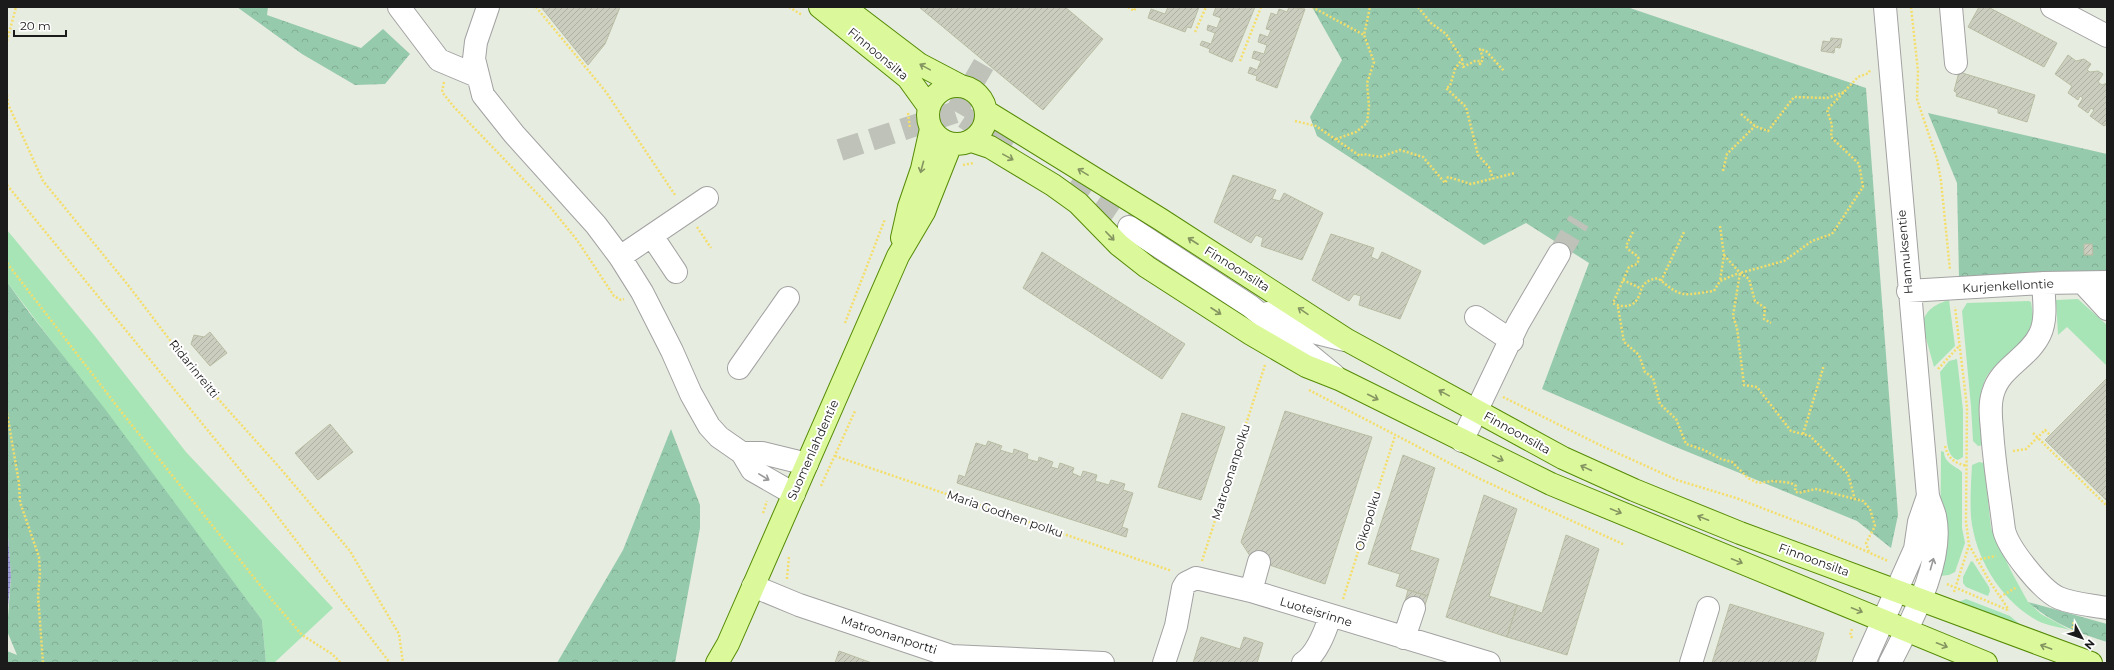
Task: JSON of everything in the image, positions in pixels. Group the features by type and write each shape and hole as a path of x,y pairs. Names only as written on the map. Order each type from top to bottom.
{"main road":[{"name":"Finnoonsilta","path":"844,7 919,64 959,85 969,88 978,94 984,102 987,112 1142,208 1347,340 1563,458 1634,490 1740,534 2091,663"},
{"name":"Finnoonsilta","path":"813,12 908,78 918,108"},
{"path":"918,108 933,98 940,91 959,85"},
{"name":"Suomenlahdentie","path":"898,256 909,207 922,169 921,133 918,108"},
{"path":"921,133 951,144 962,145 972,141 981,133 986,124 987,112"},
{"path":"972,141 990,147 1053,185 1078,203 1119,245 1147,267 1251,334 1306,366 1339,379 1462,442 1551,484 1986,663"},
{"name":"Suomenlahdentie","path":"717,663 727,653 753,586 898,256 924,212 951,144"}],"street":[{"path":"399,7 439,60 477,76"},
{"path":"488,7 476,42 474,59 477,76 483,95 514,134 596,225 620,257 642,292 702,415 719,437 742,453 752,470 794,494"},
{"name":"Hannuksentie","path":"1885,7 1908,291 1928,496 1935,517 1935,554 1921,601 1890,663"},
{"path":"1951,7 1956,63"},
{"path":"2052,7 2107,36"},
{"path":"620,257 707,198"},
{"path":"1129,227 1250,306 1339,379"},
{"path":"652,236 676,272"},
{"path":"1462,442 1512,341 1518,324 1559,254"},
{"name":"Kurjenkellontie","path":"1908,291 2043,283 2107,282"},
{"path":"2043,283 2044,324 2040,334 2034,344 2003,374 1992,395 1991,411 1994,453 2004,530 2014,553 2035,577 2058,598 2107,608"},
{"path":"2083,283 2107,309"},
{"path":"740,368 788,298"},
{"path":"1250,306 1316,333 1347,340"},
{"path":"1476,317 1512,341"},
{"path":"742,453 762,453 807,464"},
{"name":"Hannuksentie","path":"1864,663 1915,549 1919,522 1928,496"},
{"path":"1250,591 1259,562"},
{"path":"1164,663 1176,626 1183,588 1186,583 1196,578"},
{"name":"Luoteisrinne","path":"1196,578 1336,609 1404,638 1490,663"},
{"name":"Matroonanportti","path":"753,586 798,605 952,656 1103,663"},
{"path":"1404,638 1414,608"},
{"path":"1691,663 1708,608"},
{"path":"1303,663 1308,660 1336,609"}],"path":[{"path":"7,41 16,7"},
{"path":"536,7 606,92 678,199"},
{"path":"789,7 813,12"},
{"path":"1128,7 1134,11 1136,7"},
{"path":"1195,32 1206,7"},
{"path":"1240,61 1261,7"},
{"path":"1312,7 1364,35"},
{"path":"1336,140 1356,132 1367,122 1369,106 1367,83 1374,62 1364,35 1370,7"},
{"path":"1418,7 1431,23 1446,34 1462,59 1463,67 1476,61 1480,61 1480,64 1483,59 1480,49 1486,51 1504,71"},
{"path":"1911,7 1918,71 1917,98 1937,159 1941,181 1952,288 1967,407 1966,522 1969,546 1990,582 2010,610"},
{"path":"1462,59 1455,69 1450,86 1446,88 1466,107 1478,155 1489,167 1493,179"},
{"path":"446,64 442,92 469,124 551,208 577,240 614,296 621,300 642,292"},
{"path":"1720,281 1740,273 1784,261 1812,241 1832,234 1864,186 1859,164 1831,137 1832,125 1827,110 1858,77 1869,73 1870,68"},
{"path":"1741,114 1756,126 1768,131 1794,97 1827,98 1845,91"},
{"name":"Ridarinreitti","path":"7,95 8,104 43,181 128,285 195,373 280,468 350,551 399,634 403,663"},
{"path":"918,108 921,133"},
{"path":"1295,121 1316,126 1360,156 1363,154 1380,157 1400,150 1423,157 1445,183 1448,177 1470,184 1515,173"},
{"path":"1723,172 1727,154 1756,126"},
{"path":"7,186 268,504 390,663"},
{"path":"843,328 888,212"},
{"path":"695,225 711,248"},
{"path":"1633,232 1626,246 1631,253 1637,255 1639,259 1637,264 1629,267 1612,303 1618,307 1632,304 1637,301 1640,288 1650,279 1658,278 1682,295 1714,291 1720,281 1724,255 1720,226"},
{"path":"1661,281 1684,232"},
{"path":"1724,255 1740,273 1749,279 1755,301 1765,308 1764,320 1771,323"},
{"path":"7,263 123,414 272,600 302,635 332,654 341,663"},
{"path":"1740,273 1732,316 1737,328 1744,385 1757,387 1792,431 1810,436 1848,474 1855,500"},
{"path":"1623,280 1640,288"},
{"path":"1618,307 1624,342 1639,355 1645,372 1653,378 1660,404 1676,419 1686,444 1704,450 1721,459 1732,462 1748,478 1758,483 1774,481 1791,483 1796,486 1795,491 1798,493 1816,490 1863,501 1870,509 1875,526 1866,543 1869,553"},
{"path":"1938,376 1938,369 1941,363 1960,344"},
{"path":"1260,362 1271,369"},
{"name":"Matroonanpolku","path":"1196,578 1266,365"},
{"path":"1802,434 1824,365"},
{"path":"1304,387 1395,436 1480,479 1625,545"},
{"path":"1488,389 1604,447 1677,480 1750,504 1814,528 1906,568"},
{"path":"7,413 19,483 20,502 38,557 40,574 38,595 43,663"},
{"path":"2033,433 2107,506"},
{"name":"Oikopolku","path":"1336,609 1395,436"},
{"path":"1944,443 1947,454 1957,464 1966,466"},
{"name":"Maria Godhen polku","path":"836,456 1175,572"},
{"path":"762,515 775,483"},
{"path":"1928,577 1956,587 1969,546"},
{"path":"786,586 790,549"}],"green space":[{"path":"237,7 268,7 267,15 361,48 383,29 410,54 385,84 355,85 302,54"},
{"path":"1312,7 1627,7 1866,88 1898,515 1891,548 1857,521 1671,445 1542,389 1589,263 1526,223 1484,245 1317,136 1310,117 1342,60"},
{"path":"1928,113 2107,154 2107,272 1959,277 1957,183"},
{"path":"7,230 94,335 186,452 333,608 274,663 266,663 262,620 7,282"},
{"path":"7,282 105,409 262,620 266,663 7,663 7,651 17,655 7,631 11,576 7,524"},
{"path":"2078,299 2107,325 2107,366 2067,327 2058,335 2056,300"},
{"path":"1949,300 1955,346 1934,367 1922,324 1926,314 1932,308"},
{"path":"2031,302 2033,316 2031,329 2026,337 1990,372 1982,388 1980,412 1983,445 1978,446 1973,441 1962,311 1967,303"},
{"path":"1957,359 1963,410 1963,457 1958,460 1951,455 1947,445 1940,372 1949,361"},
{"path":"671,429 700,505 700,528 675,663 557,663 623,550"},
{"path":"1941,451 1944,452 1948,462 1962,472 1962,528 1965,543 1955,572 1949,575 1940,576"},
{"path":"1979,462 1984,463 1991,528 2011,571 2028,602 2041,614 2070,630 2042,623 2012,602 1992,577 1984,563 1978,548 1971,517 1972,465"},
{"path":"1971,561 1989,587 1990,591 1988,596 1966,587 1963,583 1963,577"},
{"path":"1966,599 2010,616 2023,627 1956,603"},
{"path":"2028,602 2107,624 2107,642 2055,622"}],"water":[{"path":"7,524 11,576 7,618"}],"building":[{"path":"541,7 620,7 605,44 588,65"},
{"path":"919,7 1065,7 1103,39 1043,110"},
{"path":"1168,7 1199,7 1191,28 1187,27 1185,32 1148,18 1151,9 1165,14"},
{"path":"1216,7 1255,7 1232,62 1209,52 1210,49 1200,45 1202,41 1211,44 1215,33 1207,30 1208,25 1217,28 1221,18 1213,15"},
{"path":"1289,7 1305,9 1277,88 1256,80 1257,76 1248,73 1250,67 1257,70 1261,61 1252,58 1254,51 1264,54 1267,45 1258,42 1260,34 1268,37 1271,30 1266,29 1271,13 1277,15 1279,9 1287,12"},
{"path":"1979,7 1988,7 2057,43 2044,67 1968,27"},
{"path":"1831,38 1842,39 1840,48 1835,47 1834,53 1821,51 1823,41 1830,42"},
{"path":"2068,55 2076,61 2084,59 2091,64 2087,70 2090,72 2098,71 2103,74 2098,82 2102,85 2107,83 2107,124 2104,126 2090,116 2094,110 2091,108 2088,113 2078,106 2083,98 2080,96 2078,100 2068,93 2072,86 2055,74"},
{"path":"1959,72 2035,95 2027,122 1998,113 1998,109 1956,96 1957,93 1954,91"},
{"path":"1233,175 1276,190 1272,199 1280,201 1284,193 1323,213 1302,260 1261,246 1263,238 1256,235 1251,243 1214,222"},
{"path":"1331,234 1374,248 1371,257 1378,260 1382,252 1421,271 1400,319 1359,305 1361,296 1354,294 1349,301 1312,280"},
{"path":"2084,244 2092,244 2093,255 2084,255"},
{"path":"1042,252 1185,344 1162,379 1023,288"},
{"path":"210,332 227,353 210,366 191,344 194,335 204,337"},
{"path":"2107,378 2107,501 2045,440"},
{"path":"1285,411 1372,437 1325,584 1252,559 1241,542"},
{"path":"1182,413 1225,427 1201,500 1158,487"},
{"path":"330,424 353,452 318,480 295,453"},
{"path":"988,441 1002,446 1000,450 1013,454 1014,449 1028,454 1027,459 1038,462 1039,457 1053,462 1051,467 1058,469 1060,463 1074,468 1072,473 1081,477 1083,471 1097,475 1095,481 1109,485 1111,480 1125,484 1123,490 1133,493 1122,527 1128,529 1126,537 957,483 959,475 965,477 976,443 986,446"},
{"path":"1403,455 1435,468 1410,550 1439,559 1428,596 1396,586 1400,574 1368,564"},
{"path":"1484,495 1517,509 1489,596 1517,605 1507,637 1446,617"},
{"path":"1566,535 1599,549 1567,655 1507,637 1517,605 1542,613"},
{"path":"1408,590 1428,596 1423,611 1404,605"},
{"path":"1730,604 1824,633 1815,663 1712,663"},
{"path":"1201,637 1240,649 1244,637 1263,643 1257,663 1193,663"},
{"path":"839,651 872,663 835,663"}],"tunnel":[{"path":"956,112 988,57"},
{"path":"840,150 956,112 1018,153"},
{"path":"1068,186 1129,227"},
{"path":"1559,254 1579,221"}]}
